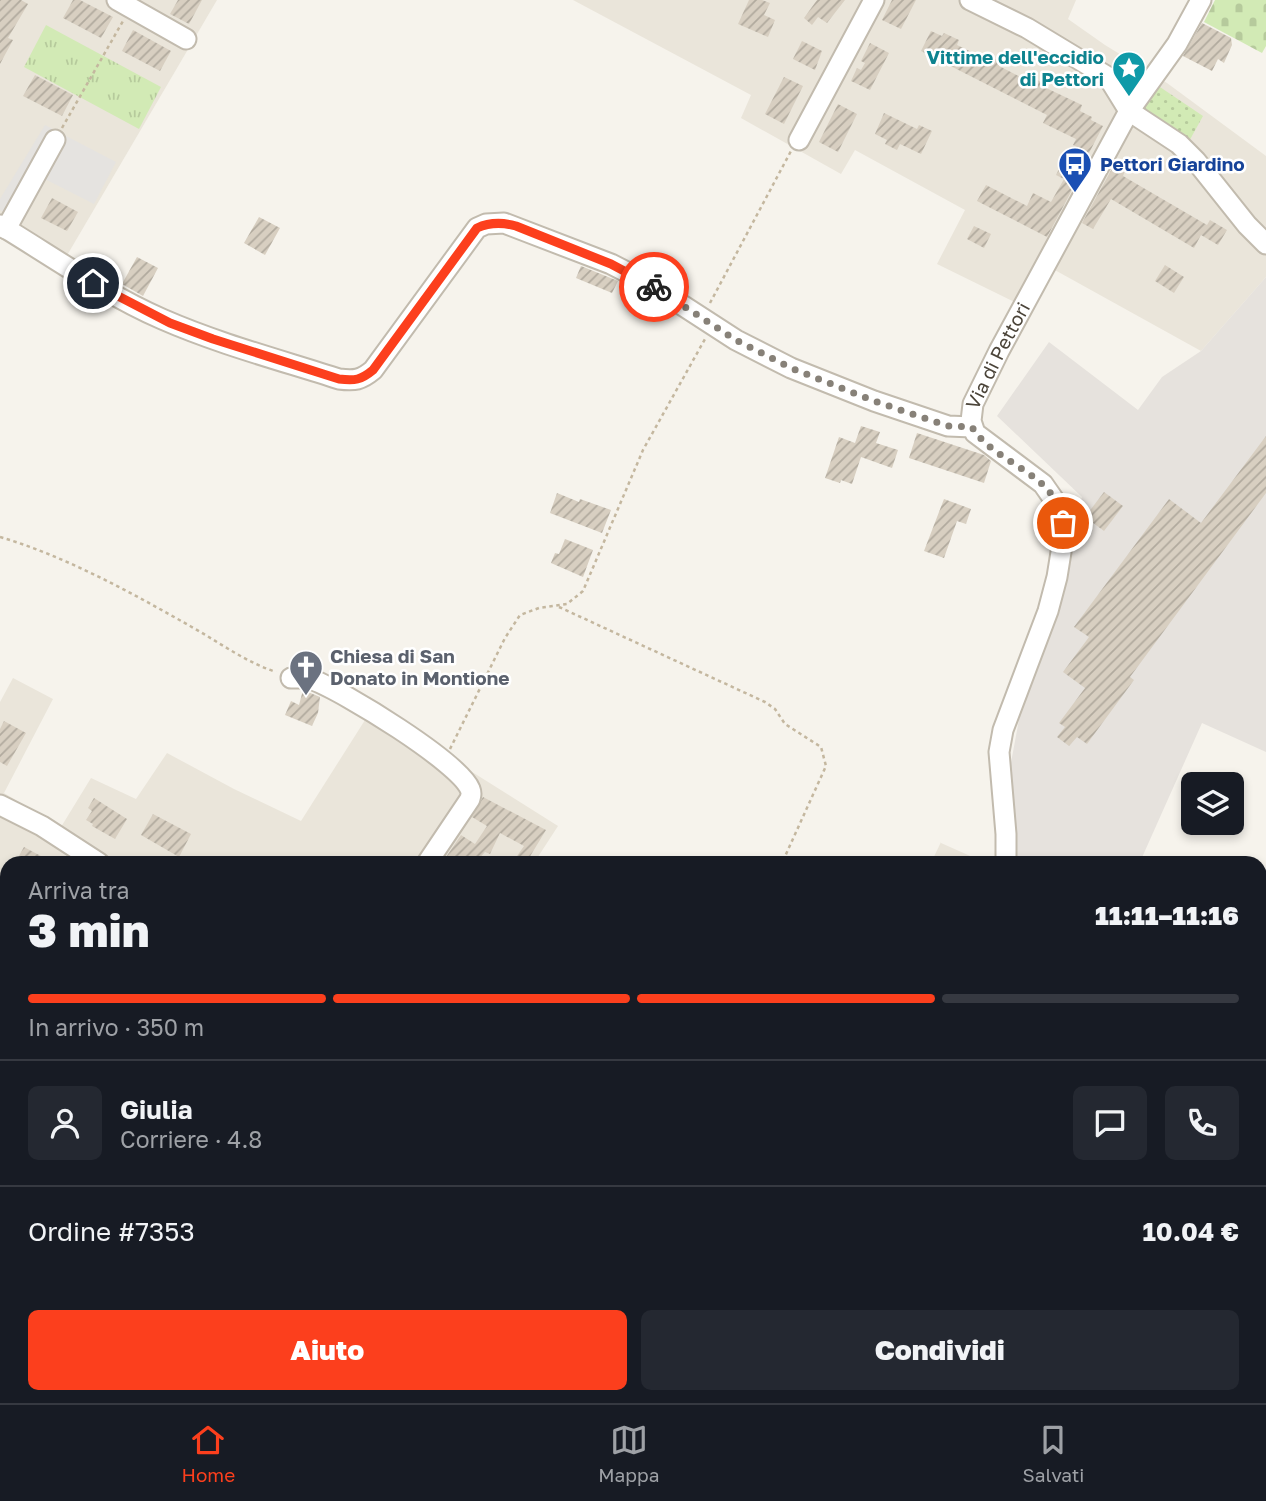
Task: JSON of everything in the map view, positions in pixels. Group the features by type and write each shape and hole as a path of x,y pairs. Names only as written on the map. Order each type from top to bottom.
{"street":[{"path":"799,139 873,0"},
{"path":"970,0 1027,28 1108,77 1129,111 1179,144 1266,244"},
{"name":"Via di Pettori","path":"1006,856 999,752 1003,730 1037,645 1051,600 1062,546 1063,523 1059,507 1043,485 981,439 972,427 973,404 988,371 1129,111 1177,44 1201,0"},
{"path":"124,4 186,39"},
{"path":"1117,90 1139,88 1149,82"},
{"path":"55,139 3,227 93,283 160,318 213,339 339,379 362,379 373,370 477,228 486,224 504,223 611,264 648,283 736,340 791,368 874,401 948,426 972,427"},
{"path":"291,678 310,679 323,684 391,724 444,761 465,781 471,793 461,814 432,856"},
{"path":"0,805 42,826 88,856"}],"path":[{"path":"55,139 124,4"},
{"path":"444,761 516,620 528,611 567,604 583,591 643,450 766,197 799,139"},
{"path":"0,537 93,575 190,626 241,657 291,678"},
{"path":"557,606 573,611 765,702 775,709 785,724 821,747 826,766 785,856"}],"shaded area":[{"path":"0,0 217,0 59,269 0,234"},
{"path":"573,0 1076,0 1068,19 1167,83 1266,156 1266,277 1201,351 1053,269 1031,310 937,264 965,210 855,150 841,174 741,118 751,95"},
{"path":"45,125 116,162 94,204 29,171 6,213 0,210 0,199"},
{"path":"1266,277 1266,752 1202,723 1143,856 1016,856 1010,768 1023,698 1082,497 997,416 1049,342 1138,410 1162,377 1201,351"},
{"path":"13,678 53,699 4,793 61,827 91,778 136,799 167,753 301,821 372,709 558,826 539,856 0,856 0,702"},
{"path":"941,842 970,856 934,856"}],"green space":[{"path":"1215,0 1266,0 1266,46 1262,53 1204,22"},
{"path":"46,25 161,87 139,129 24,67"},
{"path":"1154,83 1203,116 1187,145 1139,107"}],"building":[{"path":"0,0 21,0 28,4 8,38 13,40 0,64"},
{"path":"73,0 80,0 113,17 101,38 63,18"},
{"path":"178,0 202,0 189,24 170,14"},
{"path":"749,0 770,3 764,15 775,20 768,37 738,24"},
{"path":"817,0 845,0 827,23 818,17 812,25 804,18"},
{"path":"892,0 916,0 901,29 882,20"},
{"path":"1202,23 1231,38 1232,45 1224,63 1218,59 1212,71 1183,56"},
{"path":"133,30 171,51 160,71 122,51"},
{"path":"931,31 959,40 957,45 984,58 986,54 1001,62 999,66 1026,80 1028,75 1043,83 1042,86 1082,105 1080,111 1103,126 1089,153 1073,145 1076,139 1043,123 1047,115 921,51"},
{"path":"802,41 822,51 815,70 793,59"},
{"path":"870,43 889,53 870,90 851,81 857,68 861,70 865,63 861,61"},
{"path":"35,75 73,95 62,116 23,96"},
{"path":"784,77 803,86 784,124 765,114"},
{"path":"838,104 857,114 838,152 819,142"},
{"path":"884,113 917,129 919,125 932,131 921,154 900,144 897,150 885,144 887,140 875,134"},
{"path":"1061,165 1080,175 1047,237 977,201 986,185 1027,206 1033,193 1051,202 1064,179 1056,175"},
{"path":"1114,165 1125,171 1123,176 1207,225 1210,220 1227,230 1218,245 1201,235 1194,248 1111,199 1093,229 1082,223"},
{"path":"52,198 78,212 67,231 41,218"},
{"path":"259,217 280,228 265,255 244,243"},
{"path":"974,226 991,234 984,248 967,239"},
{"path":"137,257 158,268 143,296 122,284"},
{"path":"1165,265 1184,277 1174,293 1155,281"},
{"path":"581,266 618,281 612,293 576,278"},
{"path":"861,426 880,432 876,443 898,450 892,468 861,457 852,484 825,478 839,437 855,443"},
{"path":"917,433 984,455 991,461 984,483 909,458"},
{"path":"1266,436 1266,493 1130,677 1134,680 1087,744 1077,737 1069,746 1057,737 1065,727 1059,723 1085,688 1063,672 1089,637 1074,627 1169,499 1201,523"},
{"path":"1104,492 1123,506 1104,531 1085,517"},
{"path":"557,493 611,510 602,533 550,513"},
{"path":"944,499 971,509 966,524 957,521 944,558 924,551"},
{"path":"565,539 593,550 583,577 551,563 555,553 559,554"},
{"path":"303,690 320,697 318,713 312,726 285,715 291,701 299,705"},
{"path":"4,721 26,733 7,766 0,762 0,729"},
{"path":"483,797 546,830 530,856 517,856 524,846 500,833 490,854 485,852 481,856 447,856 461,835 475,844 487,826 472,817"},
{"path":"94,798 127,819 115,839 86,820 92,811 88,808"},
{"path":"153,814 191,834 180,856 141,835"},
{"path":"24,847 41,856 19,856"}],"way so far":[{"path":"654,287 736,340 791,368 874,401 948,426 972,427 981,439 1043,485 1059,507 1063,523"}],"place":[{"name":"Vittime dell'eccidio di Pettori","path":"1129,98"},
{"name":"Pettori Giardino","path":"1075,194"},
{"name":"Chiesa di San Donato in Montione","path":"306,697"}],"route":[{"path":"93,283 160,318 213,339 339,379 353,381 362,379 373,370 477,228 486,224 504,223 516,226 611,264 654,287"}]}
